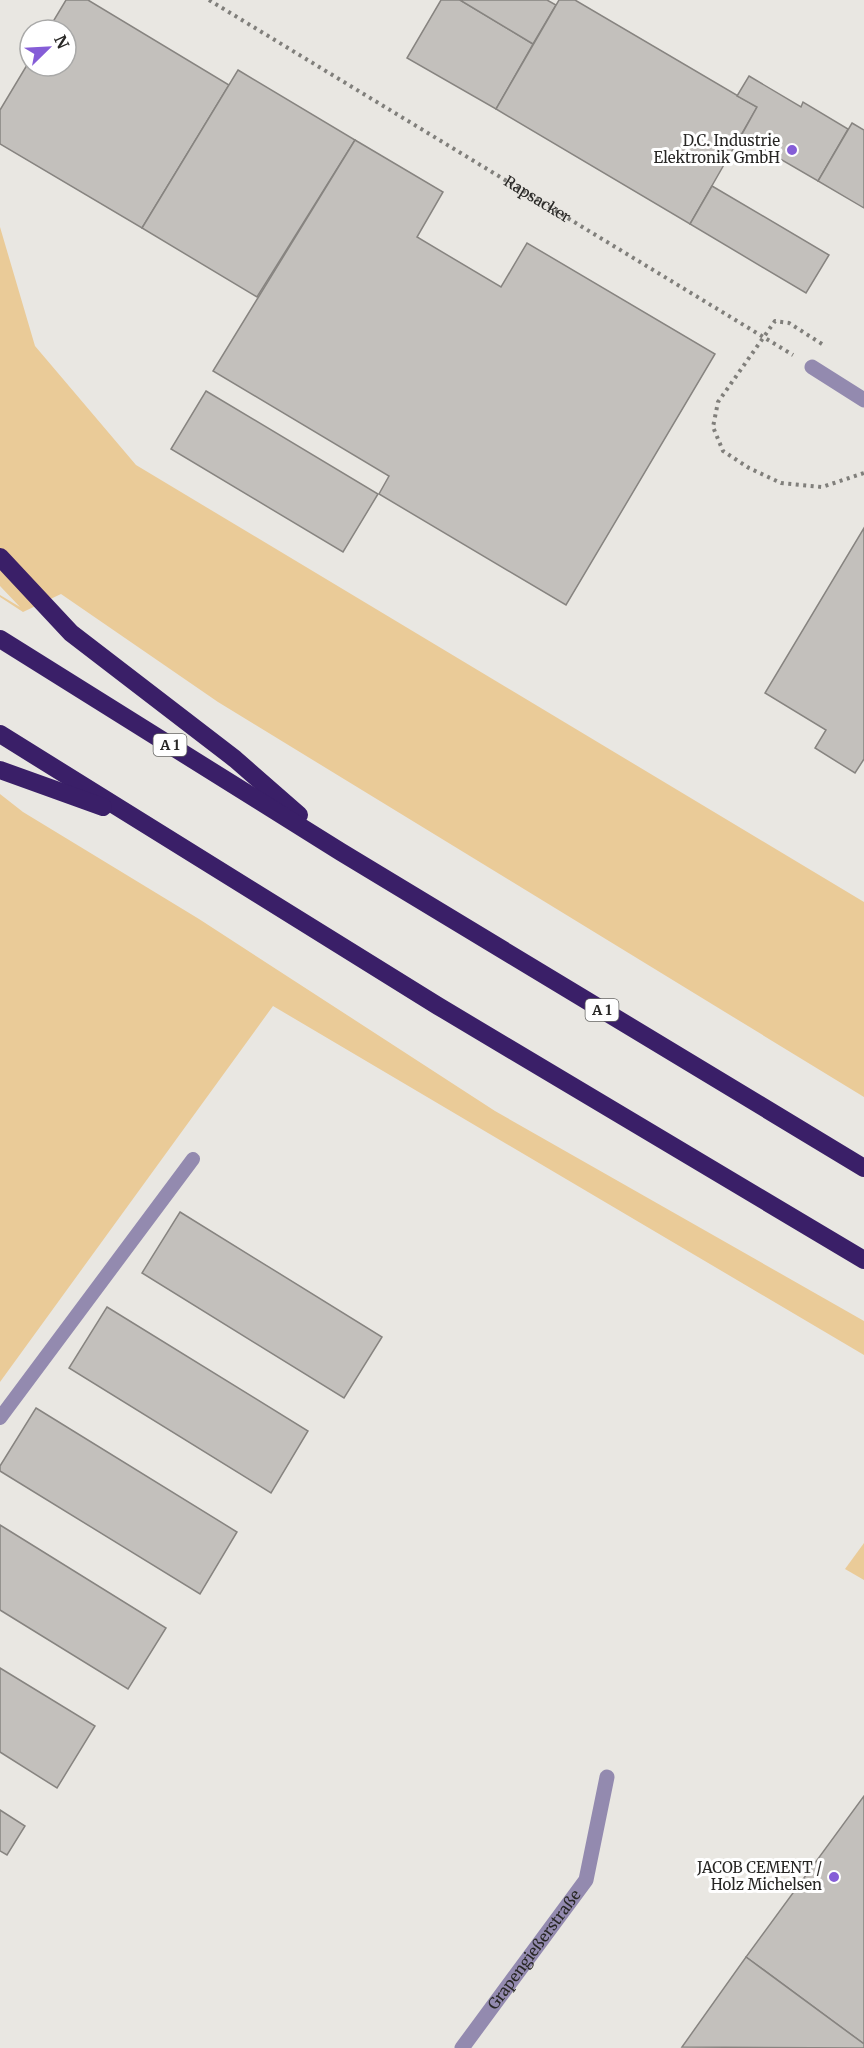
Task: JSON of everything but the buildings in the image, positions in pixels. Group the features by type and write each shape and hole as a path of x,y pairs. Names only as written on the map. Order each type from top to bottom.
{"highway":[{"path":"0,557 71,633 235,759 341,852"},
{"name":"A 1","path":"0,639 341,852 864,1168"},
{"path":"0,734 438,1006 864,1260"},
{"path":"0,770 138,820"}],"street":[{"path":"812,367 864,400"},
{"name":"Grapengießerstraße","path":"462,2048 586,1880 607,1777"}],"lane":[{"path":"0,1418 193,1159"}],"path":[{"name":"Rapsacker","path":"209,0 812,367"},
{"path":"824,346 789,323 775,321 718,402 713,428 723,451 749,468 781,483 822,487 864,473"}],"shaded area":[{"path":"0,227 35,346 136,465 864,902 864,1097 218,702 61,594 23,612 0,597 0,595 20,607 0,586"},
{"path":"0,794 23,812 199,919 495,1111 864,1321 864,1355 273,1006 0,1382"},
{"path":"864,1543 864,1580 845,1569"}],"place":[{"name":"D.C. Industrie Elektronik GmbH","path":"792,150"},
{"name":"JACOB CEMENT / Holz Michelsen","path":"834,1877"}]}
